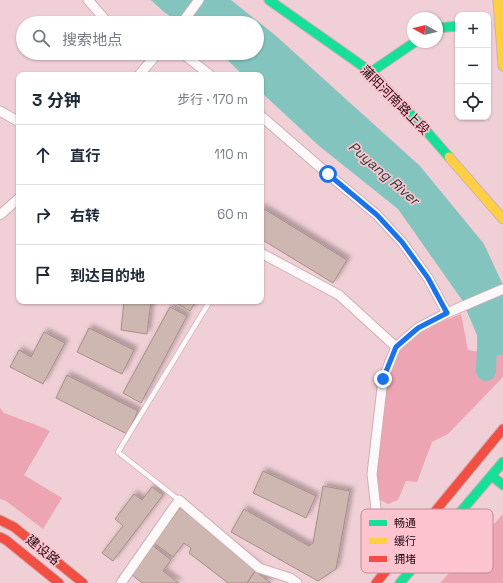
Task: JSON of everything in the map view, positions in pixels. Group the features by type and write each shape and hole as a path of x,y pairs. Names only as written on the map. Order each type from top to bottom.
{"main road":[{"name":"蒲阳河南路上段","path":"269,0 372,72 429,134 503,220"},
{"path":"498,0 503,66"},
{"path":"491,23 500,22"},
{"path":"443,27 455,26"},
{"path":"372,72 407,48"},
{"path":"437,509 503,429"},
{"path":"463,509 503,462"},
{"path":"492,476 503,485"},
{"name":"建设路","path":"0,520 14,527 83,583"},
{"name":"建设路","path":"0,537 6,540 59,583"},
{"path":"376,583 385,573"},
{"path":"400,583 408,573"}],"street":[{"path":"88,0 102,16"},
{"path":"187,16 199,0"},
{"path":"142,72 152,60"},
{"path":"191,60 206,72"},
{"path":"0,111 16,120"},
{"path":"264,119 377,215 402,242 428,278 447,313"},
{"path":"0,215 16,201"},
{"path":"264,255 339,295 396,347"},
{"path":"376,509 372,474 383,379 396,347 418,328 447,313 503,288"},
{"path":"121,583 179,500 259,568 290,578 297,583"}],"lane":[{"path":"179,500 118,452 208,304"}],"shaded area":[{"path":"461,314 468,350 503,356 503,377 448,434 432,442 417,482 406,481 398,500 388,504 378,499 375,486 385,379 400,349 421,333 439,323"},
{"path":"0,408 4,413 50,431 24,475 62,498 43,529 6,501 0,499"},
{"path":"503,514 503,583 440,583 449,573 493,573 493,525"}],"water":[{"path":"151,0 231,0 251,16 170,16"},
{"path":"264,26 420,166 484,244 503,285 503,356 478,352 477,335 462,300 398,209 318,145 264,95 264,72 240,72 227,60 264,60"}],"building":[{"path":"264,209 347,260 333,283 264,241"},
{"path":"124,304 151,304 147,334 121,330"},
{"path":"178,304 194,304 190,311"},
{"path":"170,307 187,316 141,403 123,393"},
{"path":"89,328 134,350 122,374 77,352"},
{"path":"44,332 65,343 43,384 10,367 19,350 31,357"},
{"path":"67,375 138,411 127,434 56,398"},
{"path":"263,471 316,496 306,518 253,493"},
{"path":"323,486 350,491 336,569 318,581 231,532 244,509 309,546 313,543"},
{"path":"152,487 163,495 113,561 102,553 123,526 115,519 134,494 142,500"},
{"path":"180,508 259,568 255,571 247,583 228,583 189,553 191,548 184,543 173,557 154,543"},
{"path":"152,545 171,560 163,571 179,583 142,583 130,573"},
{"path":"255,571 271,583 247,583"}],"waterway":[{"name":"Puyang River","path":"486,371 488,327"}],"traffic: fast":[{"path":"269,0 371,72 449,157"},
{"path":"443,27 455,26"},
{"path":"371,72 407,47"},
{"path":"463,509 503,462"},
{"path":"492,476 503,485"},
{"path":"400,583 409,573"}],"traffic: slow":[{"path":"498,0 503,66"},
{"path":"449,157 503,219"}],"traffic: jam":[{"path":"437,509 503,429"},
{"path":"0,520 14,527 83,583"},
{"path":"0,537 6,540 59,583"},
{"path":"376,583 384,573"}],"route":[{"path":"328,174 377,215 402,242 428,278 447,313 418,328 396,347 383,379"}]}
